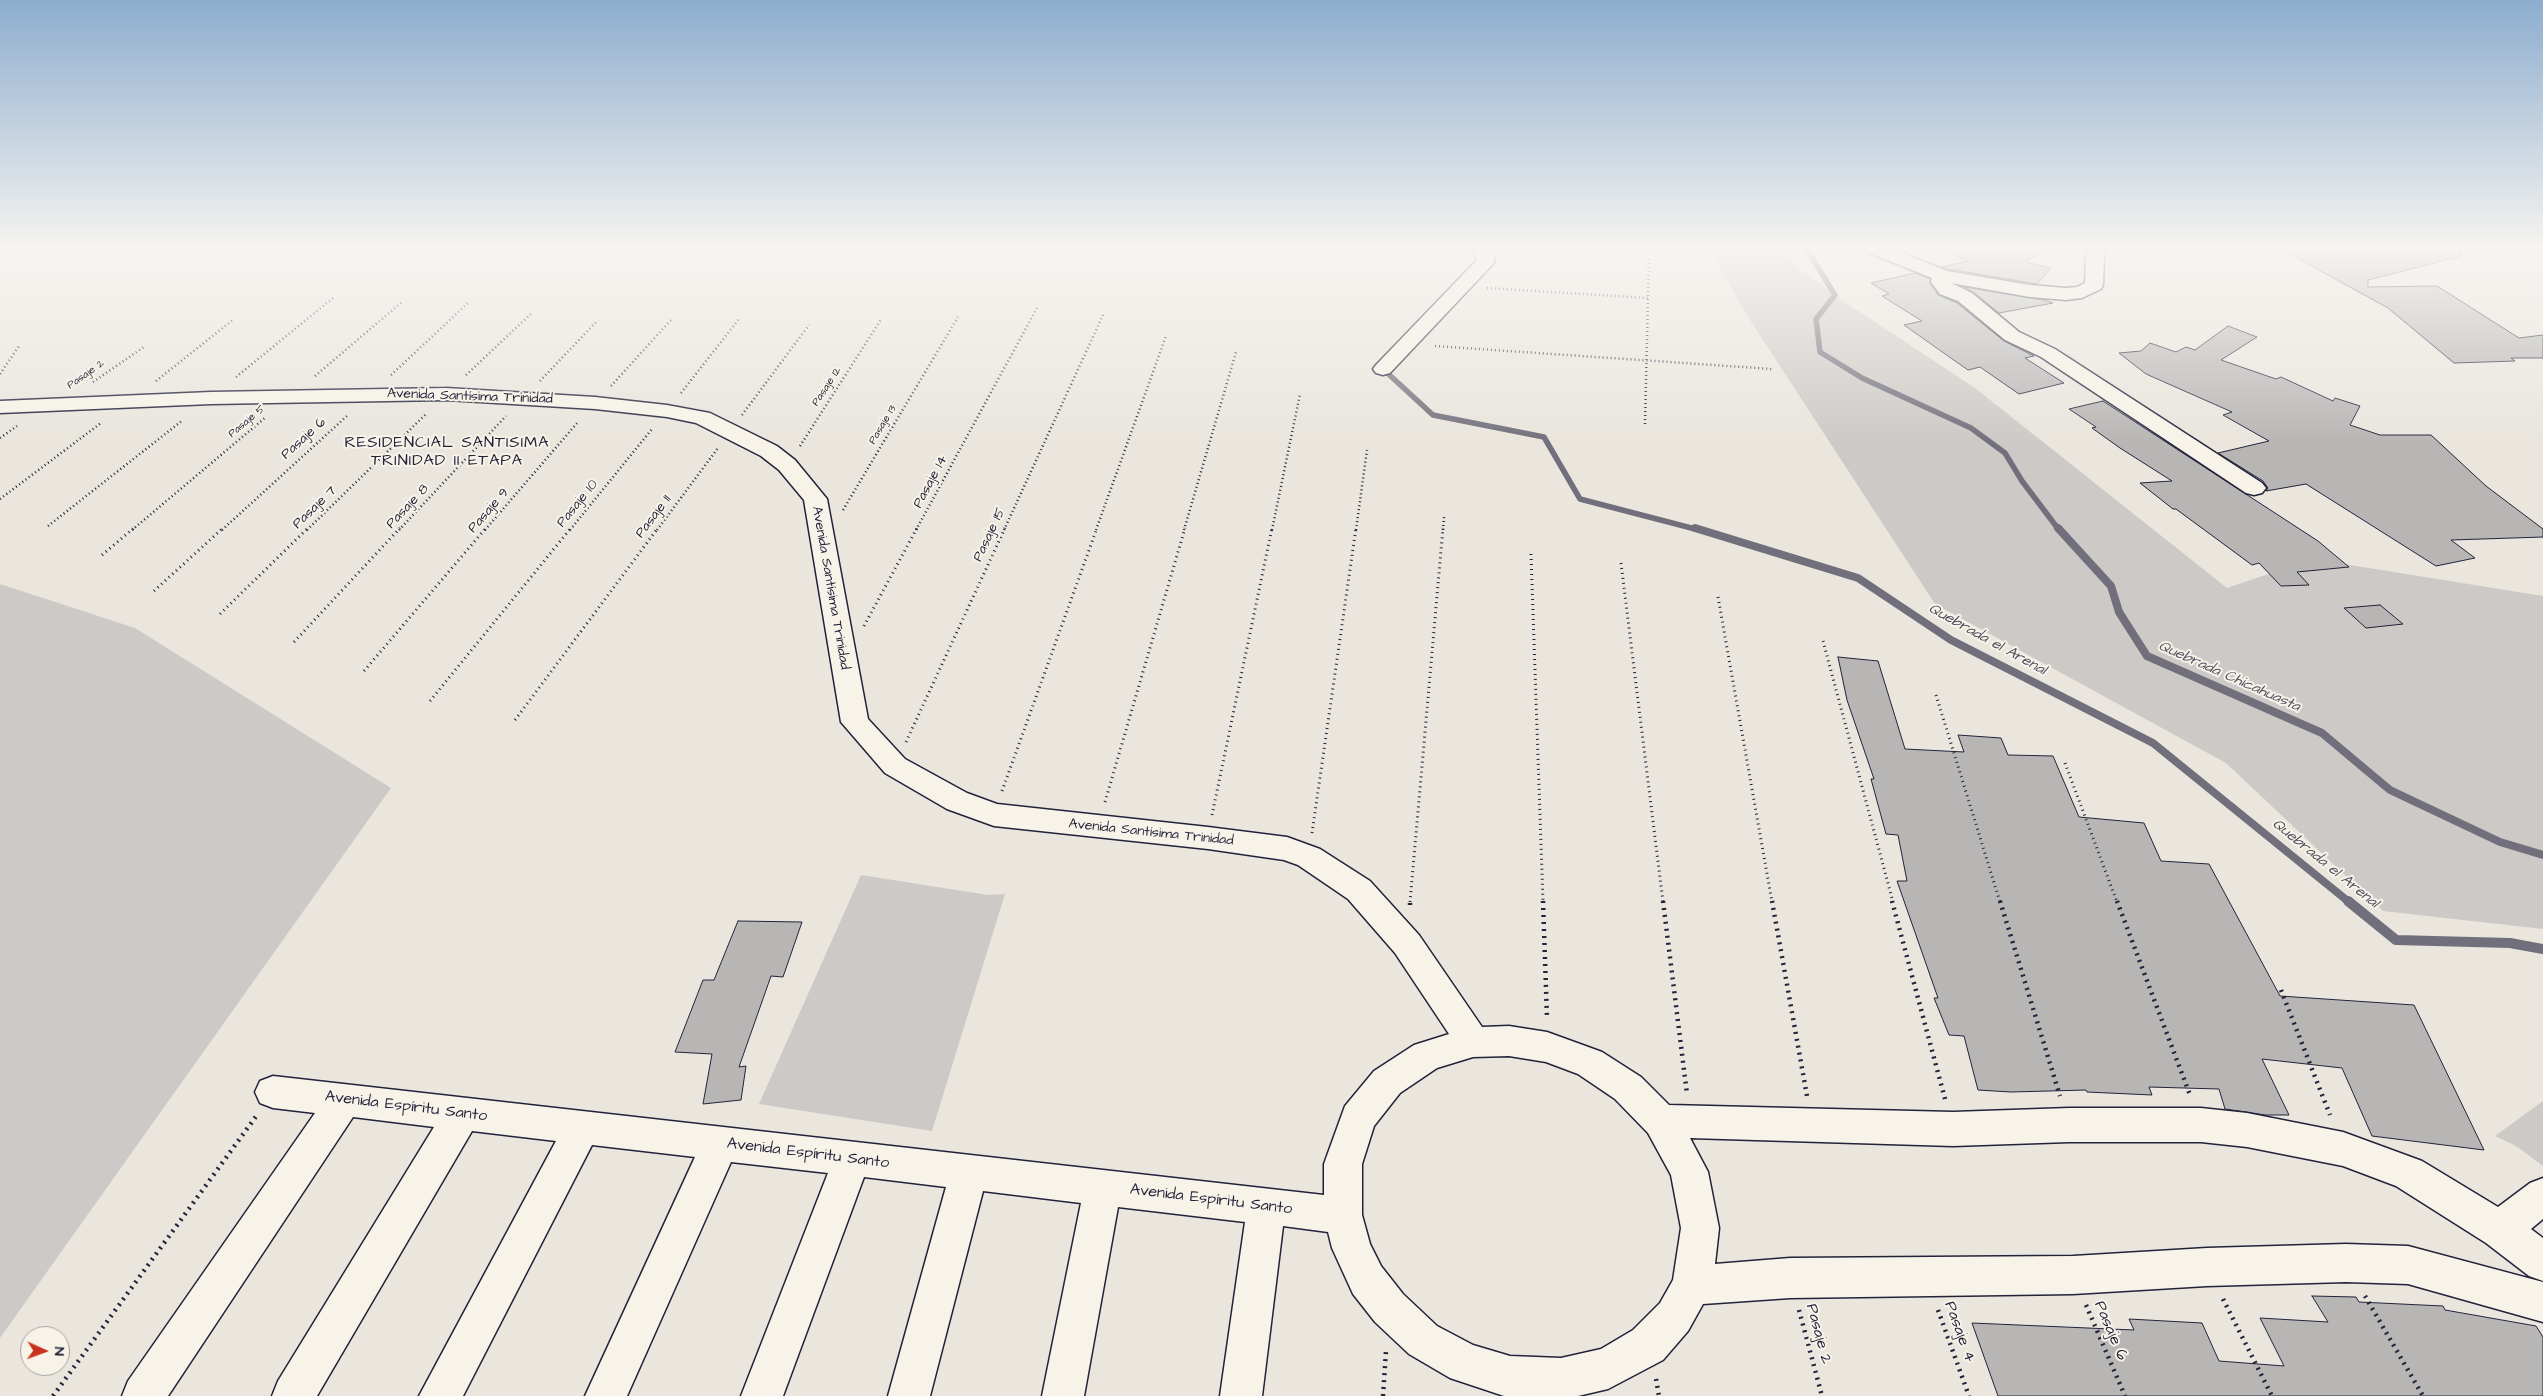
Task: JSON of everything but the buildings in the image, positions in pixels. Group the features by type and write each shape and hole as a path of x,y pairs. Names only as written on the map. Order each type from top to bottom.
{"street":[{"path":"1383,369 1437,313"},
{"path":"1984,313 2012,336 2048,353 2254,488"},
{"name":"Avenida Santísima Trinidad","path":"0,407 64,403 291,396 446,394 524,397 595,403 667,410 702,418 769,451 787,465 815,499 824,542 843,665 855,722 895,766 956,801 994,815 1208,838 1286,850 1309,857 1359,890 1407,944 1472,1042"},
{"path":"1675,1121 1689,1172 1700,1228 1692,1284 1674,1317 1648,1344 1608,1368 1560,1379 1510,1377 1465,1363 1424,1340 1389,1308 1367,1280 1352,1248 1343,1215 1343,1164 1358,1118 1387,1082 1426,1056 1472,1042 1509,1041 1548,1047 1590,1063 1675,1121 1953,1129 2069,1125 2201,1125 2247,1130 2343,1149 2409,1173 2500,1230 2543,1262"},
{"name":"Avenida Espíritu Santo","path":"273,1092 1343,1215"},
{"path":"143,1396 344,1100"},
{"path":"293,1396 462,1114"},
{"path":"440,1396 582,1128"},
{"path":"606,1396 720,1144"},
{"path":"762,1396 852,1159"},
{"path":"909,1396 969,1172"},
{"path":"1063,1396 1103,1188"},
{"path":"2500,1230 2543,1196"},
{"path":"1241,1396 1266,1207"},
{"path":"1692,1284 1790,1278 2073,1275 2207,1267 2346,1263 2408,1265 2543,1302"}],"path":[{"name":"Pasaje 5","path":"102,555 389,313"},
{"name":"Pasaje 6","path":"154,591 457,313"},
{"name":"Pasaje 7","path":"220,614 532,313"},
{"name":"Pasaje 14","path":"843,665 1034,313"},
{"name":"Pasaje 15","path":"895,766 1104,313"},
{"path":"1645,424 1648,313"},
{"name":"Pasaje 13","path":"824,542 958,317"},
{"name":"Pasaje 12","path":"787,465 882,318"},
{"name":"Pasaje 10","path":"430,701 739,319"},
{"name":"Pasaje 8","path":"294,642 598,320"},
{"name":"Pasaje 9","path":"364,672 595,403 671,320"},
{"name":"Pasaje 11","path":"515,720 809,325"},
{"path":"994,815 1166,336"},
{"path":"1407,344 1772,370"},
{"path":"0,374 19,346"},
{"name":"Pasaje 2","path":"64,403 144,347"},
{"path":"1098,826 1236,352"},
{"path":"1208,838 1300,394"},
{"path":"1309,857 1367,450"},
{"path":"1407,944 1444,517"},
{"path":"1531,554 1548,1047"},
{"path":"1621,564 1675,1121"},
{"path":"1718,597 1813,1125"},
{"path":"1823,641 1953,1129"},
{"path":"1936,695 2069,1125"},
{"path":"2065,763 2201,1125"},
{"path":"2281,990 2343,1149"},
{"path":"53,1396 273,1092"},
{"path":"2346,1263 2423,1396"},
{"path":"2207,1267 2272,1396"},
{"name":"Pasaje 6","path":"2073,1275 2125,1396"},
{"name":"Pasaje 4","path":"1926,1277 1969,1396"},
{"name":"Pasaje 2","path":"1790,1278 1822,1396"}],"shaded area":[{"path":"1746,313 1862,313 1975,388 2227,588 2313,559 2543,596 2543,929 2383,911 2226,763 1935,604"},
{"path":"0,584 135,628 391,788 0,1338"},
{"path":"861,875 988,895 1005,894 932,1131 759,1104"},
{"path":"2543,1101 2543,1166 2516,1146 2495,1136"}],"waterway":[{"name":"Quebrada Chicahuasta","path":"1821,313 1816,319 1820,352 1862,378 1971,428 2005,453 2022,481 2059,530"},
{"name":"Quebrada el Arenal","path":"1383,369 1433,415 1544,437 1580,499 1699,530"},
{"name":"Quebrada el Arenal","path":"1695,528 1858,578 1951,640 2153,743 2349,902"},
{"name":"Quebrada Chicahuasta","path":"2058,528 2111,586 2119,612 2147,656 2322,733 2390,790 2500,842 2543,855"},
{"name":"Quebrada el Arenal","path":"2348,901 2396,940 2510,943 2543,949"}],"district":[{"name":"RESIDENCIAL SANTISIMA TRINIDAD II ETAPA","path":"447,453"}]}
